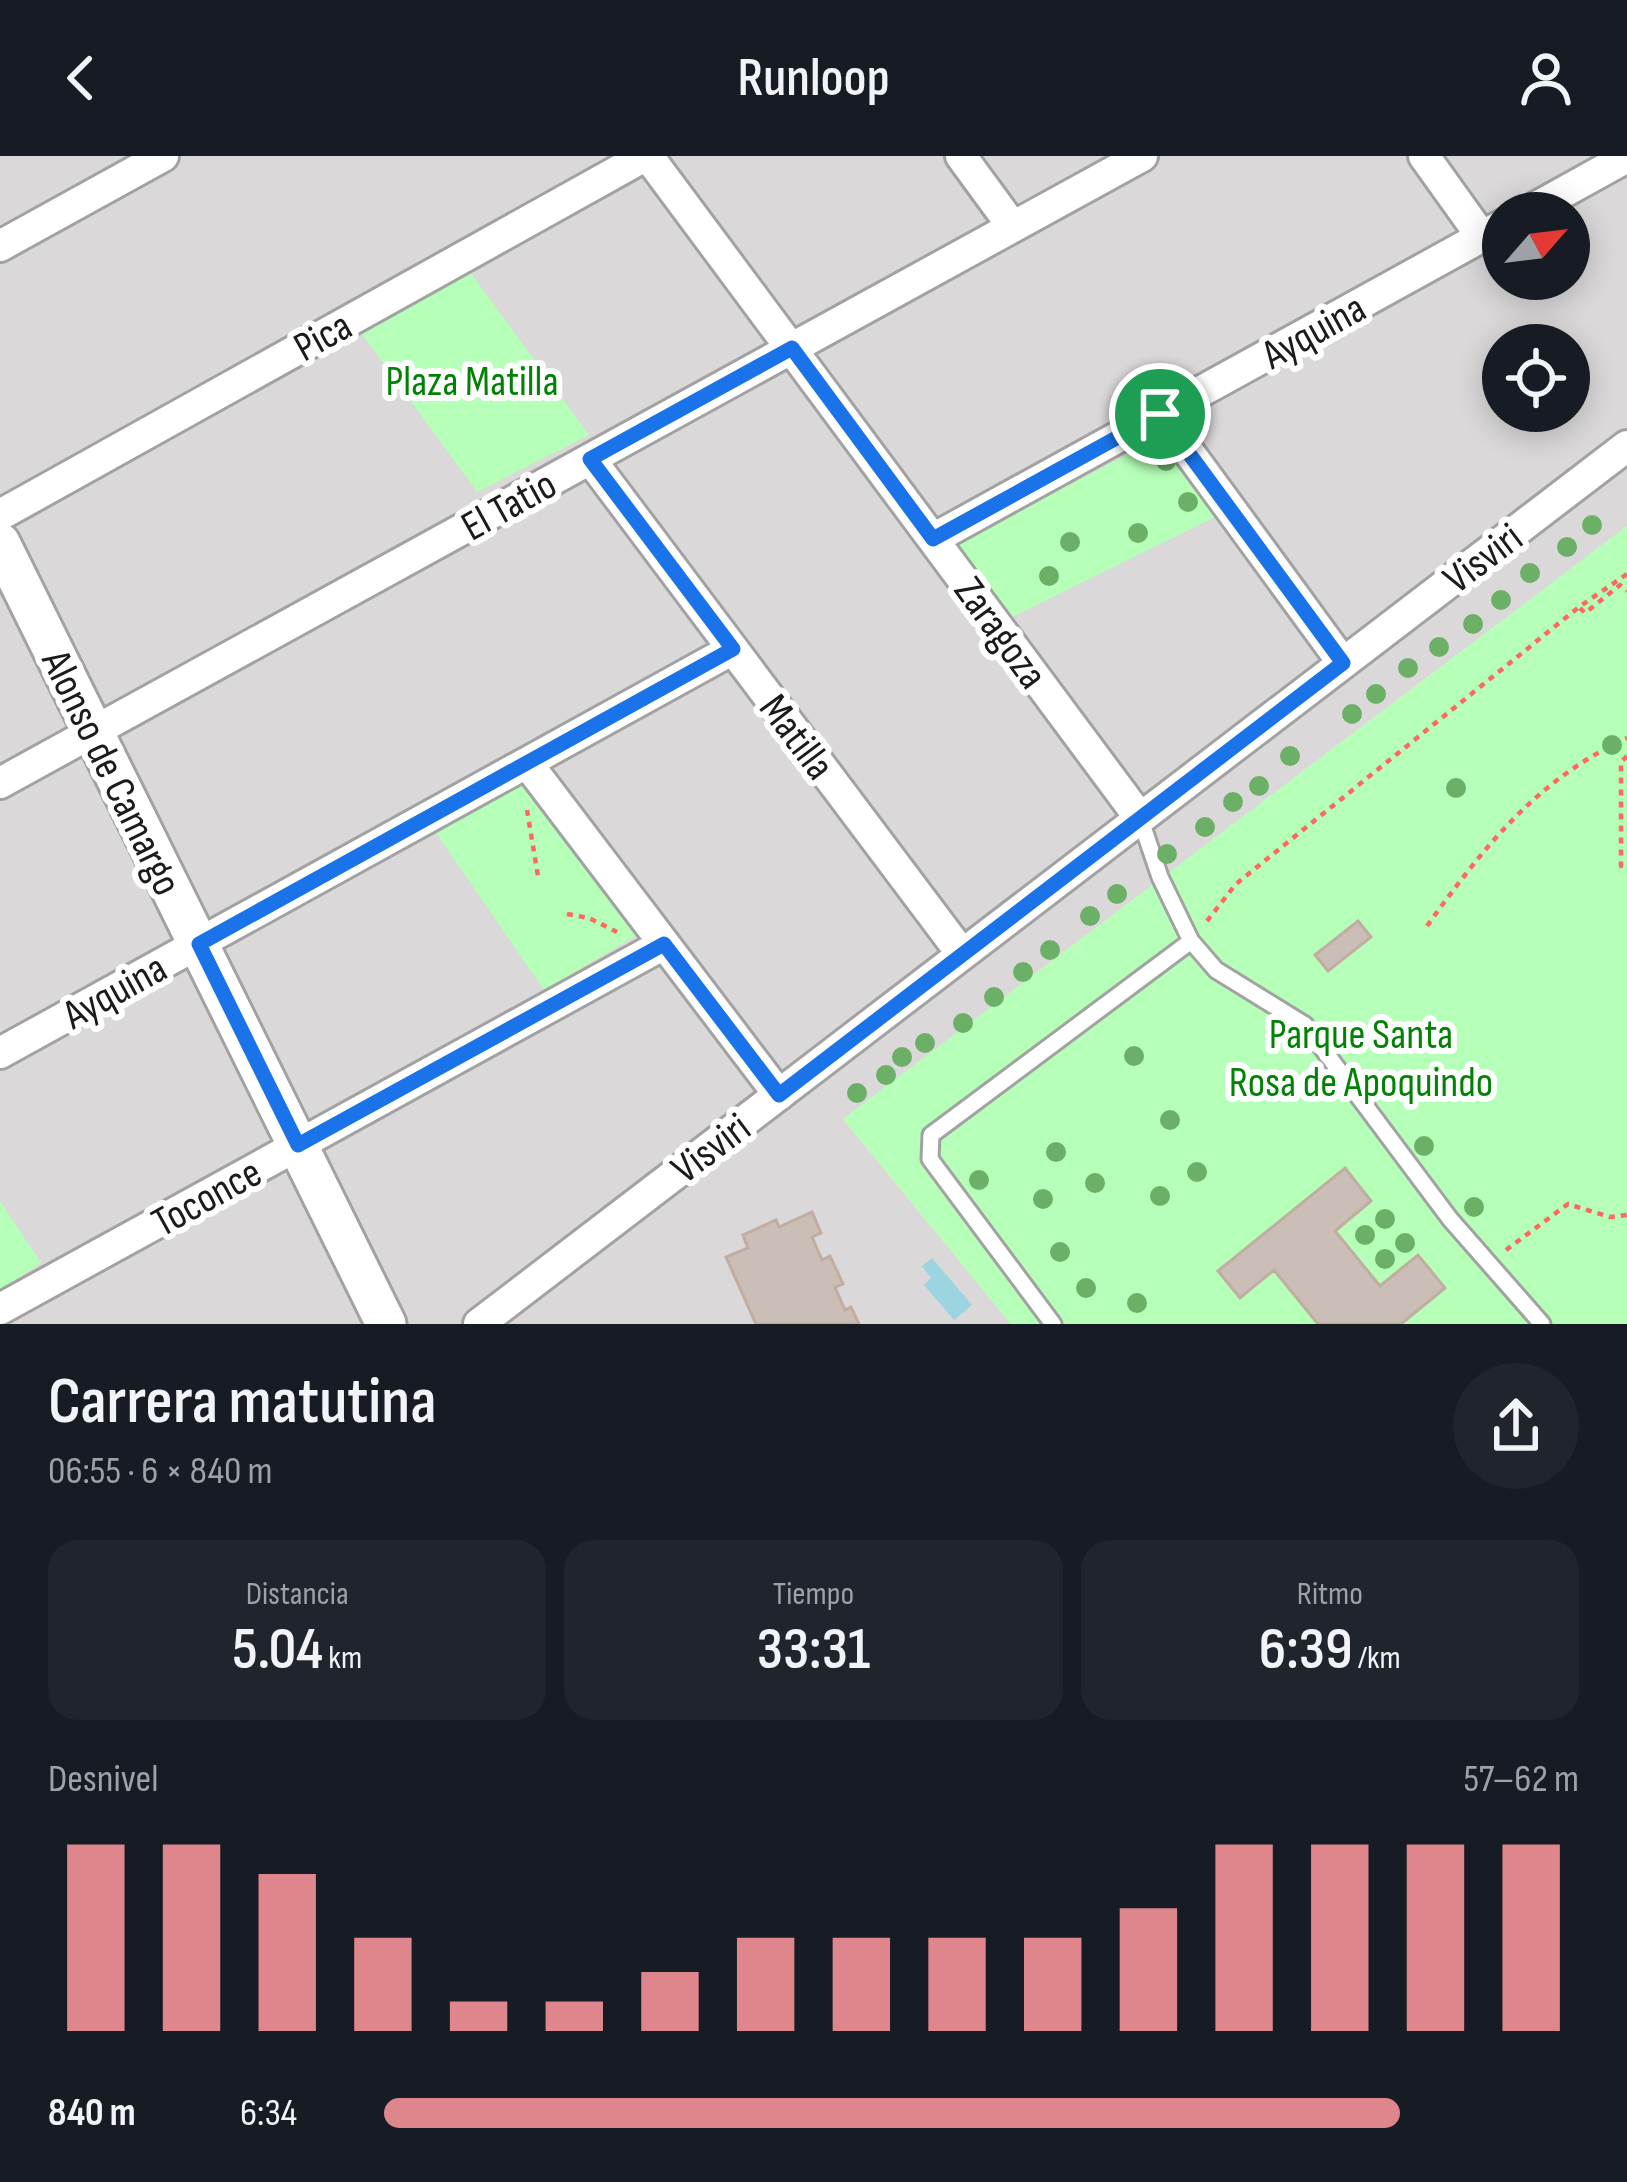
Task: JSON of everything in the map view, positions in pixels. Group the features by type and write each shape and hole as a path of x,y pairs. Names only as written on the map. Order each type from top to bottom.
{"street":[{"path":"0,246 164,156"},
{"name":"Zaragoza","path":"647,156 1140,818"},
{"name":"Pica","path":"0,515 647,156"},
{"path":"961,156 1013,227"},
{"name":"El Tatio","path":"0,783 1142,156"},
{"path":"1424,156 1482,219"},
{"path":"1564,192 1627,157"},
{"name":"Ayquina","path":"933,539 1482,237"},
{"path":"1160,414 1343,663"},
{"name":"Visviri","path":"479,1324 1627,446"},
{"name":"Matilla","path":"590,459 962,954"},
{"name":"Alonso de Camargo","path":"0,543 386,1324"},
{"name":"Ayquina","path":"0,1053 733,649"},
{"path":"527,763 779,1095"},
{"name":"Toconce","path":"0,1310 664,944"}],"lane":[{"path":"1140,818 1160,877 1191,941 1216,970 1305,1025 1450,1219 1542,1324"},
{"path":"1052,1324 930,1159 931,1135 1191,941"}],"path":[{"path":"1191,941 1236,884 1321,820 1579,607 1627,574"},
{"path":"1579,607 1586,613 1620,585 1627,591"},
{"path":"1427,926 1472,864 1530,800 1585,758 1627,738"},
{"path":"1627,756 1622,762 1619,819 1622,866 1627,863"},
{"path":"527,763 526,822 538,877"},
{"path":"1489,1263 1568,1204 1610,1217 1627,1215"}],"shaded area":[{"path":"0,156 1627,156 1627,526 843,1119 1011,1324 0,1324"}],"green space":[{"name":"Plaza Matilla","path":"470,272 589,435 477,492 359,330"},
{"path":"1165,434 1221,514 1008,619 955,546"},
{"name":"Parque Santa Rosa de Apoquindo","path":"1627,526 1627,1324 1011,1324 843,1119"},
{"path":"520,781 639,934 544,990 432,827"},
{"path":"0,1201 41,1263 0,1290"}],"water":[{"path":"932,1258 972,1305 954,1320 924,1285 931,1278 922,1266"}],"building":[{"path":"1358,921 1371,937 1328,971 1315,955"},
{"path":"1345,1168 1371,1201 1335,1231 1380,1286 1418,1255 1445,1288 1401,1324 1318,1324 1274,1270 1240,1298 1218,1271"},
{"path":"812,1212 821,1233 812,1237 822,1260 830,1256 843,1284 835,1287 845,1310 851,1307 859,1324 756,1324 726,1257 748,1248 743,1235 776,1220 779,1227"}],"route":[{"path":"792,348 933,539 1160,414 1343,663 779,1095 664,944 298,1145 199,944 733,649 590,459 792,348"}]}
